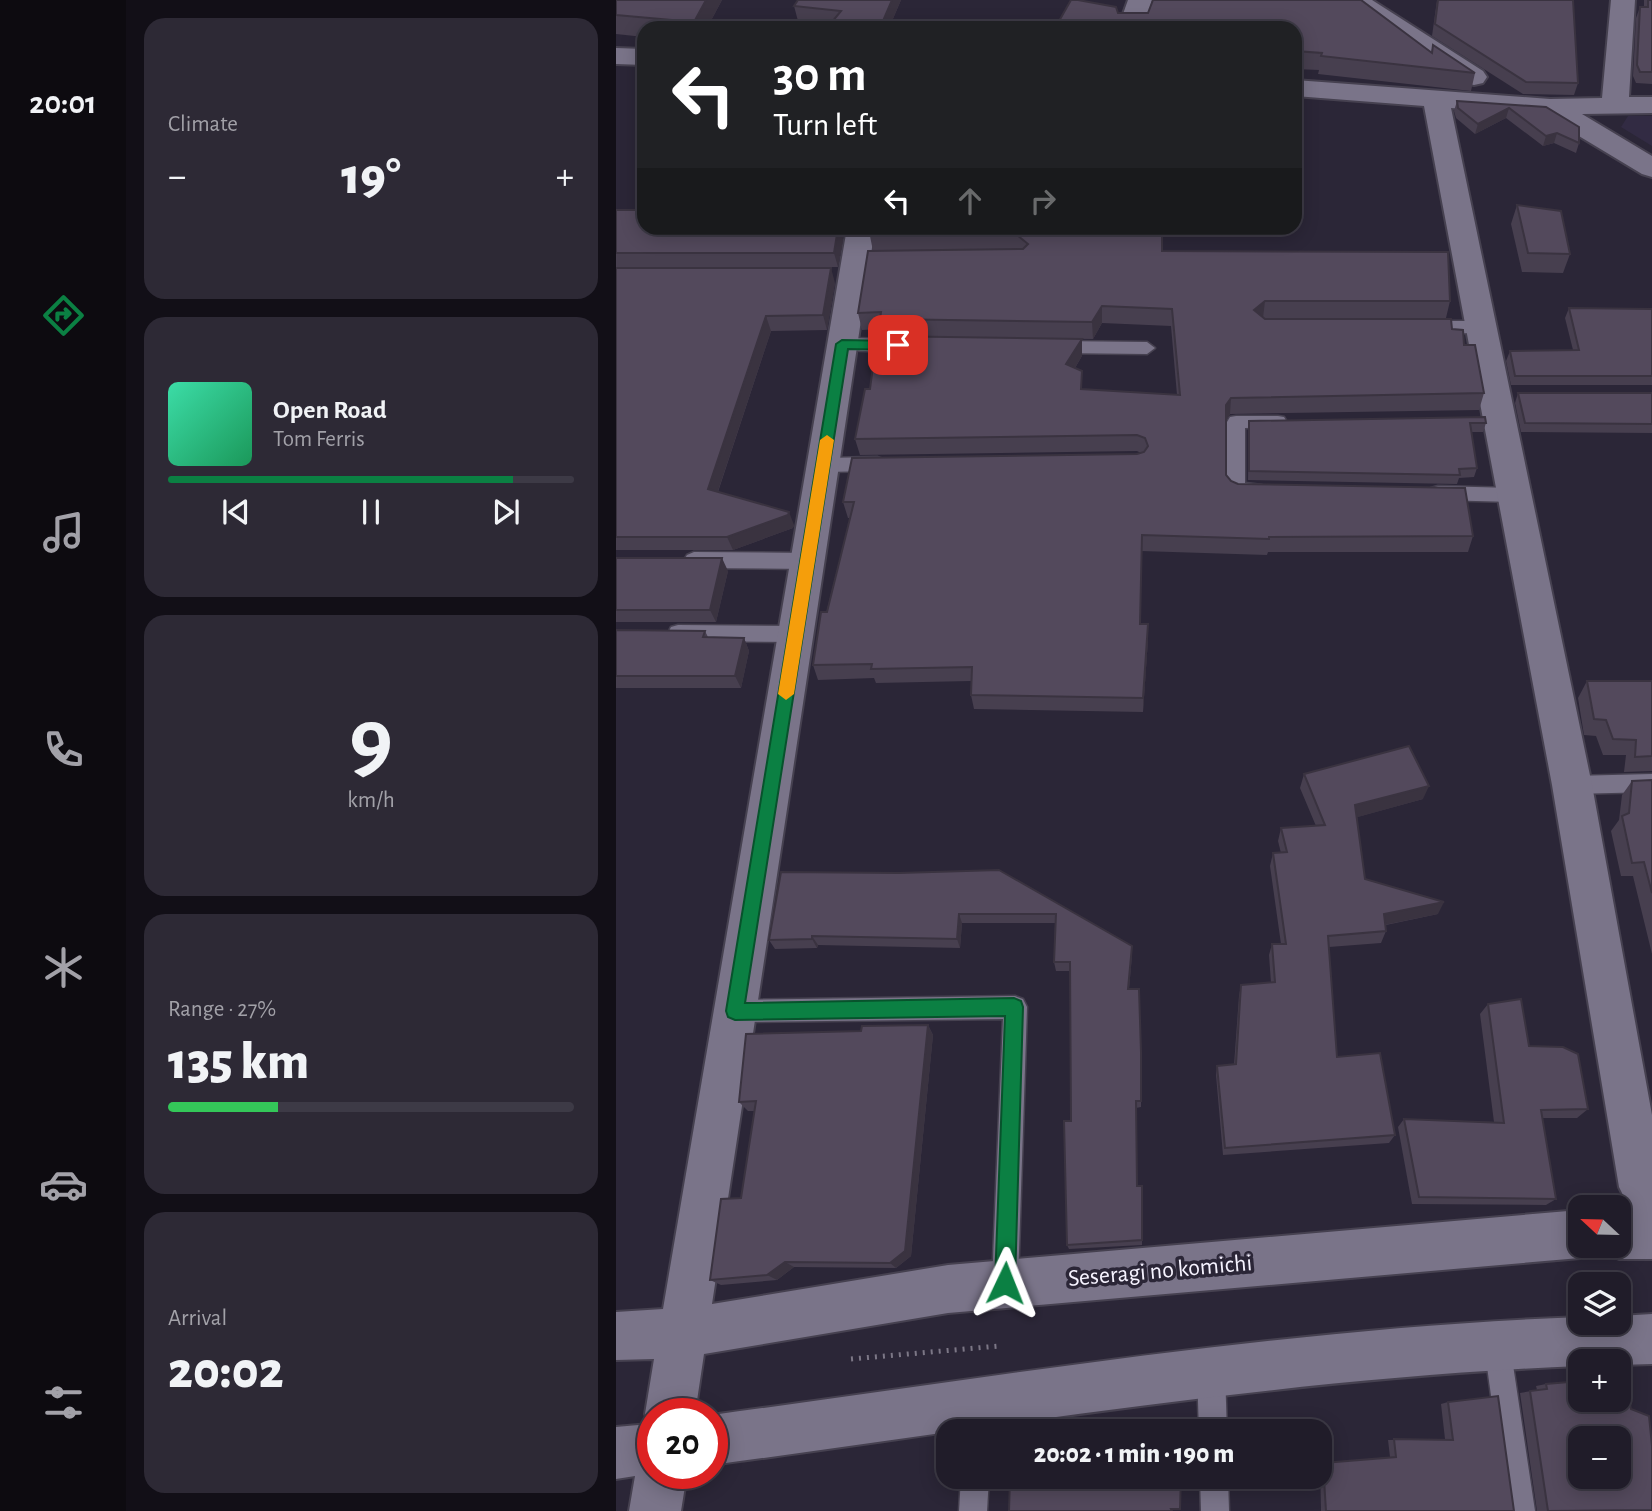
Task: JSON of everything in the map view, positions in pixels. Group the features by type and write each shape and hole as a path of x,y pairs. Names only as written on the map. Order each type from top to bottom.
{"street":[{"path":"1133,21 1140,0"},
{"path":"1356,0 1517,105"},
{"path":"1615,105 1623,0"},
{"path":"616,56 637,57"},
{"path":"1302,89 1550,107 1652,105"},
{"path":"1436,100 1572,785 1642,1187 1652,1201"},
{"path":"1550,107 1652,168"},
{"path":"676,1375 856,260"},
{"name":"Seseragi no komichi","path":"616,1336 676,1375 947,1289 1568,1235"},
{"path":"1631,1235 1652,1235"},
{"path":"728,1439 978,1418 1211,1373 1497,1345 1652,1339"},
{"path":"616,1454 637,1451"},
{"path":"655,1511 659,1489"}],"lane":[{"path":"1400,327 1482,327"},
{"path":"842,344 926,345"},
{"path":"1036,346 1147,348"},
{"path":"1278,491 1236,490 1236,422 1292,421"},
{"path":"823,465 891,464"},
{"path":"1416,493 1513,495"},
{"path":"671,560 808,561"},
{"path":"657,633 796,634"},
{"path":"1572,785 1652,783"},
{"path":"735,1011 1014,1007 1005,1283"},
{"path":"1497,1345 1521,1511"},
{"path":"1211,1373 1213,1419"},
{"path":"973,1511 974,1489"},
{"path":"1214,1489 1215,1511"}],"shaded area":[{"path":"1628,116 1652,116 1652,146 1621,127"}],"building":[{"path":"616,0 706,0 695,21 616,15"},
{"path":"798,0 892,0 883,21 833,21 841,11 794,6"},
{"path":"1071,0 1116,7 1118,13 1148,13 1153,0 1361,0 1432,53 1433,45 1475,73 1321,56 1322,53 1302,52 1302,21 1059,21"},
{"path":"1438,0 1573,0 1578,83 1526,82 1435,24"},
{"path":"1648,0 1652,0 1652,72 1640,72 1637,65 1640,7 1648,7"},
{"path":"1457,101 1546,107 1579,127 1579,143 1557,133 1546,136 1509,108 1478,124 1458,108"},
{"path":"1517,205 1561,211 1570,254 1528,253"},
{"path":"616,210 637,210 637,235 837,235 834,253 616,253"},
{"path":"870,235 1017,235 870,236"},
{"path":"1017,235 1162,235 1162,251 1448,252 1450,301 1265,301 1254,310 1265,319 1451,319 1452,329 1463,330 1464,345 1475,345 1484,393 1231,398 1226,405 1226,475 1238,484 1465,488 1473,536 1269,539 1142,535 1140,624 1148,624 1143,698 971,695 972,667 871,669 872,664 813,665 821,612 827,612 854,502 843,502 852,458 1137,454 1144,452 1148,446 1145,438 1137,435 855,439 865,389 870,389 877,336 1082,339 1066,364 1082,371 1081,389 1180,395 1172,309 1102,306 1092,322 880,319 881,312 858,313 868,251 1023,249 1028,244"},
{"path":"616,268 831,268 823,315 766,316 708,489 789,512 788,515 727,537 616,537"},
{"path":"1569,308 1652,309 1652,376 1515,376 1510,351 1579,350"},
{"path":"1518,393 1652,393 1652,424 1525,423"},
{"path":"1485,417 1486,423 1470,423 1477,468 1459,469 1460,475 1249,471 1249,421"},
{"path":"616,558 722,558 710,610 616,610"},
{"path":"616,630 705,631 703,637 744,638 735,676 616,676"},
{"path":"1587,681 1652,681 1652,756 1635,757 1636,740 1613,739 1606,720 1594,719"},
{"path":"1409,746 1429,786 1355,805 1365,879 1444,902 1384,914 1386,931 1328,936 1337,1057 1380,1053 1395,1135 1225,1148 1217,1066 1236,1064 1241,985 1275,982 1272,944 1286,944 1273,853 1287,852 1281,828 1325,825 1304,774"},
{"path":"1652,780 1652,893 1644,862 1632,863 1622,816 1629,813 1632,781"},
{"path":"999,870 1132,946 1128,989 1139,989 1141,1101 1136,1101 1137,1186 1142,1186 1142,1240 1067,1245 1064,1121 1071,1121 1070,962 1054,962 1056,914 959,914 957,939 812,936 812,939 769,940 781,872"},
{"path":"1521,999 1529,1046 1563,1047 1578,1054 1588,1109 1541,1110 1556,1199 1419,1197 1404,1119 1504,1123 1488,1004"},
{"path":"928,1025 905,1251 890,1263 785,1262 767,1275 710,1280 721,1199 741,1198 756,1101 739,1102 746,1034 861,1031 862,1026"},
{"path":"1568,1382 1568,1412 1631,1412 1631,1409 1649,1416 1652,1510 1548,1511 1530,1391 1547,1389 1546,1384"},
{"path":"1498,1396 1514,1511 1326,1511 1325,1489 1332,1489 1332,1462 1396,1457 1394,1439 1453,1440 1448,1402"},
{"path":"1010,1489 1181,1489 1180,1509 1171,1509 1172,1511 1009,1511"}],"slow traffic":[{"path":"786,694 827,440"}],"route":[{"path":"898,345 842,344 735,1011 1014,1007 1005,1283"}]}
